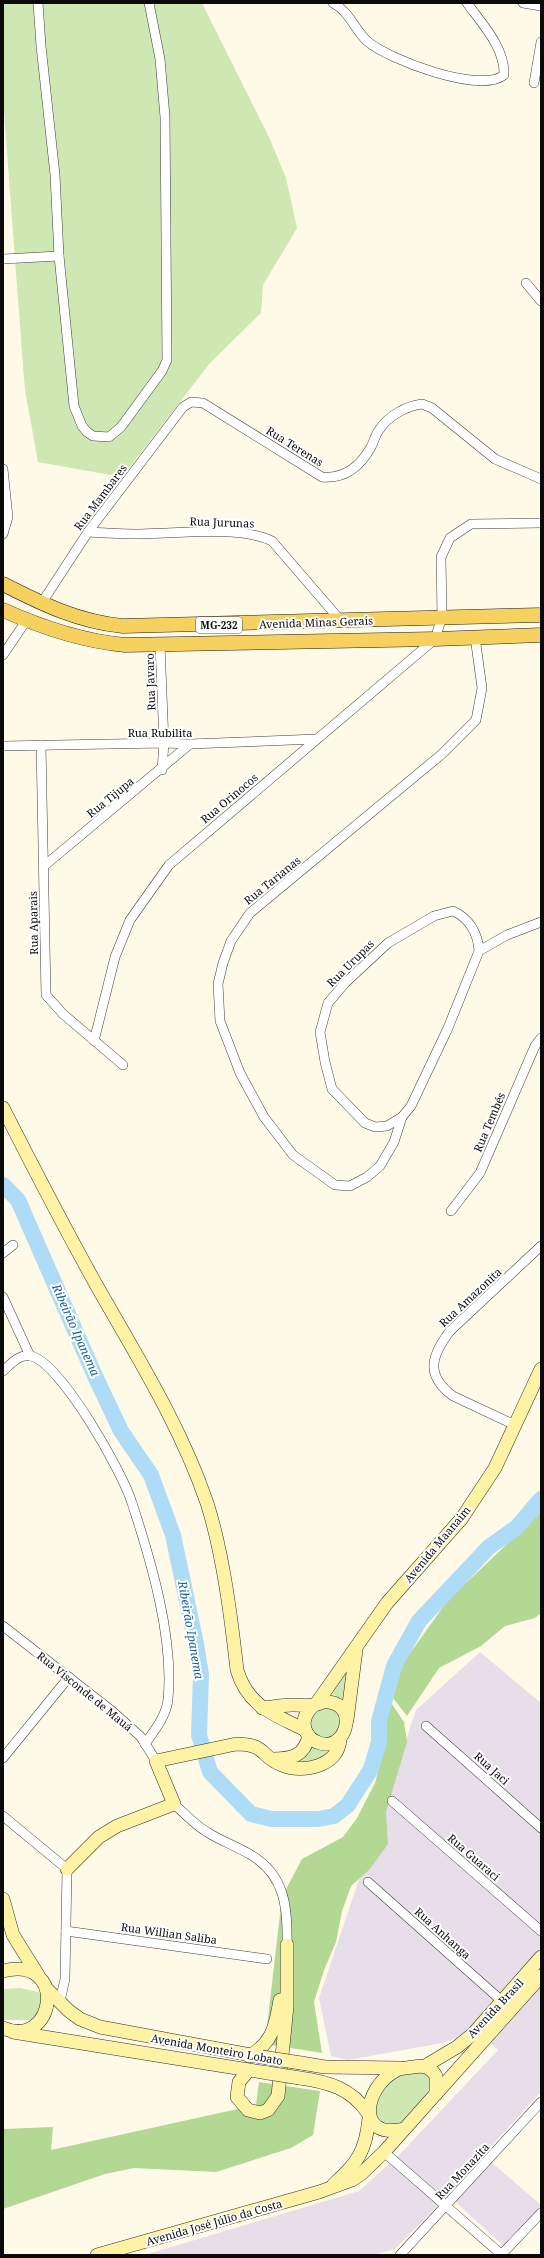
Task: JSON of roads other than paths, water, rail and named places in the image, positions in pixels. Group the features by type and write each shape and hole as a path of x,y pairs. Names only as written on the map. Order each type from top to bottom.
{"main road":[{"name":"Avenida Minas Gerais","path":"3,584 41,604 71,616 106,625 123,626 541,615"},
{"name":"Avenida Minas Gerais","path":"3,610 62,634 105,643 160,645 435,639 541,635"},
{"path":"3,1108 70,1239 162,1400 194,1468 207,1504 219,1554 237,1670 242,1685 250,1697 262,1708 307,1733 320,1744 327,1744 340,1739"},
{"name":"Avenida Maanaim","path":"315,1704 387,1603 462,1518 495,1468 541,1369"},
{"name":"Avenida Maanaim","path":"347,1720 356,1648"},
{"path":"156,1761 236,1744 249,1744 259,1748 272,1760 281,1765 292,1768 310,1768 330,1760 336,1752 340,1739 344,1734 347,1720 345,1713 335,1703 328,1701 315,1704 262,1708"},
{"path":"272,1760 297,1756 305,1749 307,1733 306,1716 315,1704"},
{"name":"Rua Visconde de Mauá","path":"156,1761 174,1804"},
{"path":"66,1869 99,1837 117,1826 174,1804"},
{"path":"3,1899 13,1935 44,1984 48,1999 47,2009 35,2026 20,2032 6,2030"},
{"path":"249,2056 263,2047 274,2030 279,2006 287,1945"},
{"path":"248,2071 239,2082 237,2097 248,2110 260,2112 268,2110 278,2096 287,2006 287,1945"},
{"name":"Avenida Brasil","path":"425,2066 474,2034 541,1957"},
{"path":"3,1971 16,1968 30,1971 44,1984"},
{"name":"Avenida Brasil","path":"436,2094 541,1976"},
{"name":"Avenida Monteiro Lobato","path":"44,1984 69,2011 80,2019 100,2027 249,2056 325,2067 401,2068"},
{"name":"Avenida Monteiro Lobato","path":"6,2030 248,2071 322,2081 340,2087 361,2103 369,2115"},
{"path":"404,2129 394,2131 376,2126 369,2115 377,2088 383,2080 401,2068 425,2066 430,2068 436,2076 436,2094"},
{"name":"Avenida José Júlio da Costa","path":"330,2186 357,2177 384,2152 436,2094"},
{"name":"Avenida José Júlio da Costa","path":"97,2255 319,2192 330,2186 350,2170 360,2157 366,2142 369,2115"}],"street":[{"path":"38,3 41,46 55,175 59,256 74,406 86,432 93,436 109,437 121,428 162,371 167,360 169,346 166,332 165,117 160,59 148,3"},
{"path":"333,3 347,15 367,41 392,57 452,78 491,80 504,75 505,63 495,42 467,3"},
{"path":"523,3 541,6"},
{"path":"534,83 541,42"},
{"path":"3,259 59,256"},
{"path":"526,283 541,301"},
{"name":"Rua Terenas","path":"183,408 191,402 203,404 322,477 336,478 359,463 372,447 379,430 391,418 400,411 422,404 432,408 495,459 541,479"},
{"name":"Rua Mambares","path":"41,604 88,532 183,408"},
{"path":"3,469 8,517 3,534"},
{"path":"435,639 442,617 441,557 450,538 471,524 541,523"},
{"name":"Rua Jurunas","path":"88,532 140,534 231,533 262,536 272,541 341,621"},
{"path":"3,655 26,620"},
{"name":"Rua Tarianas","path":"402,1117 394,1142 380,1166 367,1177 350,1186 335,1185 293,1155 264,1117 240,1073 220,1021 218,984 223,963 231,941 250,913 442,754 476,720 482,688 475,637"},
{"name":"Rua Orinocos","path":"94,1041 115,957 130,920 169,865 435,639"},
{"name":"Rua Javaro","path":"160,645 164,743 162,770"},
{"name":"Rua Rubilita","path":"3,746 164,743 190,744 317,739"},
{"name":"Rua Tijupa","path":"44,866 162,770 190,744"},
{"name":"Rua Aparais","path":"41,745 46,995 63,1014 124,1065"},
{"name":"Rua Urupas","path":"375,1127 365,1123 332,1088 325,1062 320,1032 328,1003 345,983 388,943 434,916 452,911 461,914 474,930 478,940 479,951"},
{"path":"479,951 507,935 541,922"},
{"name":"Rua Tarianas","path":"375,1127 387,1126 402,1117 411,1106 436,1054 479,951"},
{"name":"Rua Tembés","path":"451,1211 480,1173 535,1046 541,1038"},
{"path":"3,1252 13,1245"},
{"name":"Rua Amazonita","path":"515,1425 453,1396 445,1390 435,1372 433,1361 437,1348 450,1331 541,1246"},
{"path":"3,1297 30,1356 49,1369 61,1380 112,1459 132,1502 158,1595 168,1658 168,1700 160,1721 145,1744"},
{"path":"3,1372 14,1360 22,1356 30,1356"},
{"name":"Rua Visconde de Mauá","path":"3,1626 112,1711 141,1737 156,1761"},
{"path":"3,1758 68,1677"},
{"name":"Rua Jaci","path":"426,1726 541,1828"},
{"name":"Rua Guaraci","path":"392,1801 541,1932"},
{"name":"Rua Visconde de Mauá","path":"174,1804 205,1831 252,1855 270,1870 276,1878 285,1897 287,1945"},
{"path":"3,1816 66,1869 65,1980 60,2001"},
{"name":"Rua Anhanga","path":"368,1882 503,2002"},
{"name":"Rua Willian Saliba","path":"66,1930 267,1959"},
{"name":"Rua Monazita","path":"399,2254 446,2206 541,2102"},
{"path":"384,2152 501,2255 541,2213"}],"waterway":[{"name":"Ribeirão Ipanema","path":"3,1185 18,1200 95,1376 121,1431 151,1475 173,1535 196,1644 201,1675 199,1735 210,1772 251,1814 272,1819 318,1819 334,1816 348,1805 371,1769 379,1742 379,1721 394,1666 419,1621 489,1547 517,1527 541,1499"}]}
